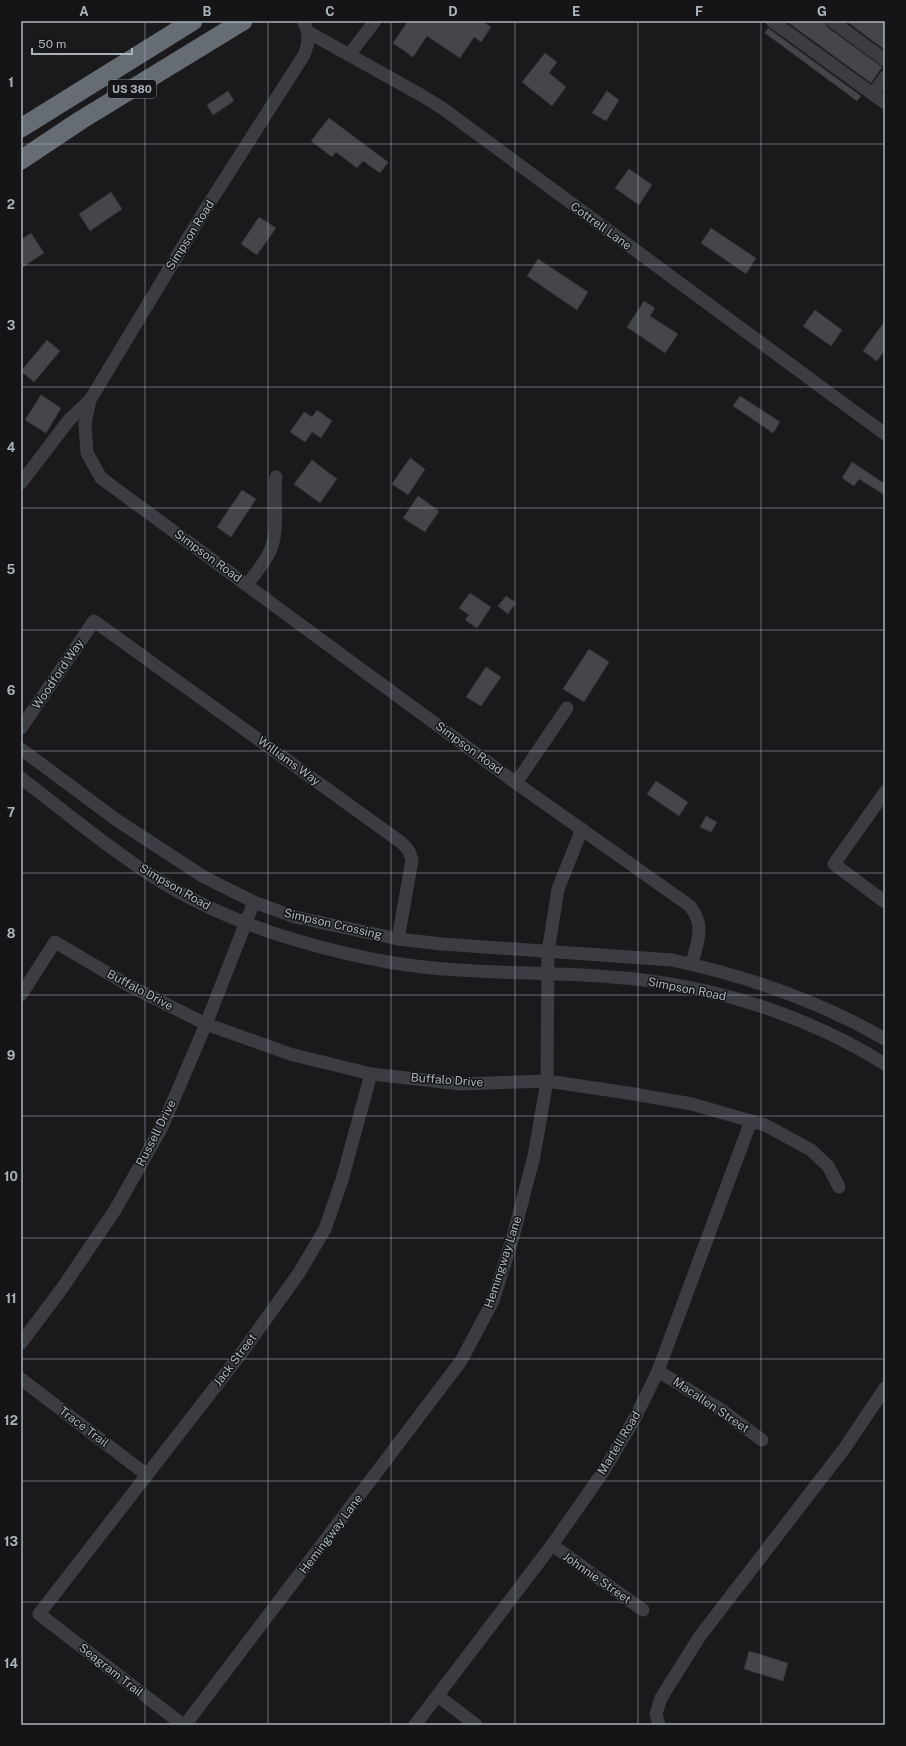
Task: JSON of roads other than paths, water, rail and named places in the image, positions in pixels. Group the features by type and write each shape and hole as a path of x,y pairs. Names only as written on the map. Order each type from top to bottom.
{"highway":[{"name":"US 380","path":"21,128 193,21"},
{"name":"US 380","path":"21,160 88,116 243,21"}],"street":[{"path":"349,55 375,21"},
{"path":"772,21 885,104"},
{"path":"832,21 885,60"},
{"name":"Cottrell Lane","path":"306,27 349,55 442,108 885,434"},
{"name":"Simpson Road","path":"306,27 308,40 304,55 203,213 90,400 85,424 87,453 101,478 516,783 690,906 697,916 700,928 692,964"},
{"path":"873,94 885,77"},
{"path":"21,483 69,420 90,400"},
{"path":"247,584 260,568 270,551 274,534 276,477"},
{"name":"Woodford Way","path":"21,728 94,621"},
{"name":"Williams Way","path":"94,621 402,843 409,850 412,860 398,939"},
{"path":"516,783 567,708"},
{"name":"Simpson Crossing","path":"21,749 118,821 204,877 254,902 295,917 398,939 548,952"},
{"name":"Simpson Road","path":"21,778 152,876 199,902 246,923 326,948 389,962 441,968 612,977 672,984 742,1000 779,1012 837,1037 885,1064"},
{"path":"885,792 834,864 885,902"},
{"name":"Hemingway Lane","path":"184,1725 461,1361 493,1301 513,1237 534,1156 547,1081 548,952 558,889 582,829"},
{"name":"Russell Drive","path":"21,1343 63,1287 115,1210 162,1127 206,1024 254,902"},
{"name":"Buffalo Drive","path":"21,995 55,942 128,985 206,1024 290,1054 371,1074 461,1084 547,1081 628,1093 692,1104 765,1125 811,1150 828,1166 839,1187"},
{"name":"Simpson Road","path":"548,952 672,960 692,964 783,991 825,1008 885,1039"},
{"name":"Jack Street","path":"39,1614 240,1355 295,1279 325,1229 342,1180 371,1074"},
{"name":"Martell Road","path":"415,1725 552,1545 603,1472 635,1418 658,1371 751,1121"},
{"name":"Macallen Street","path":"658,1371 717,1407 762,1440"},
{"name":"Trace Trail","path":"21,1379 147,1475"},
{"path":"659,1725 656,1714 661,1698 700,1636 844,1449 885,1388"},
{"name":"Johnnie Street","path":"552,1545 643,1610"},
{"name":"Seagram Trail","path":"39,1614 184,1725"},
{"path":"438,1696 476,1725"}]}
